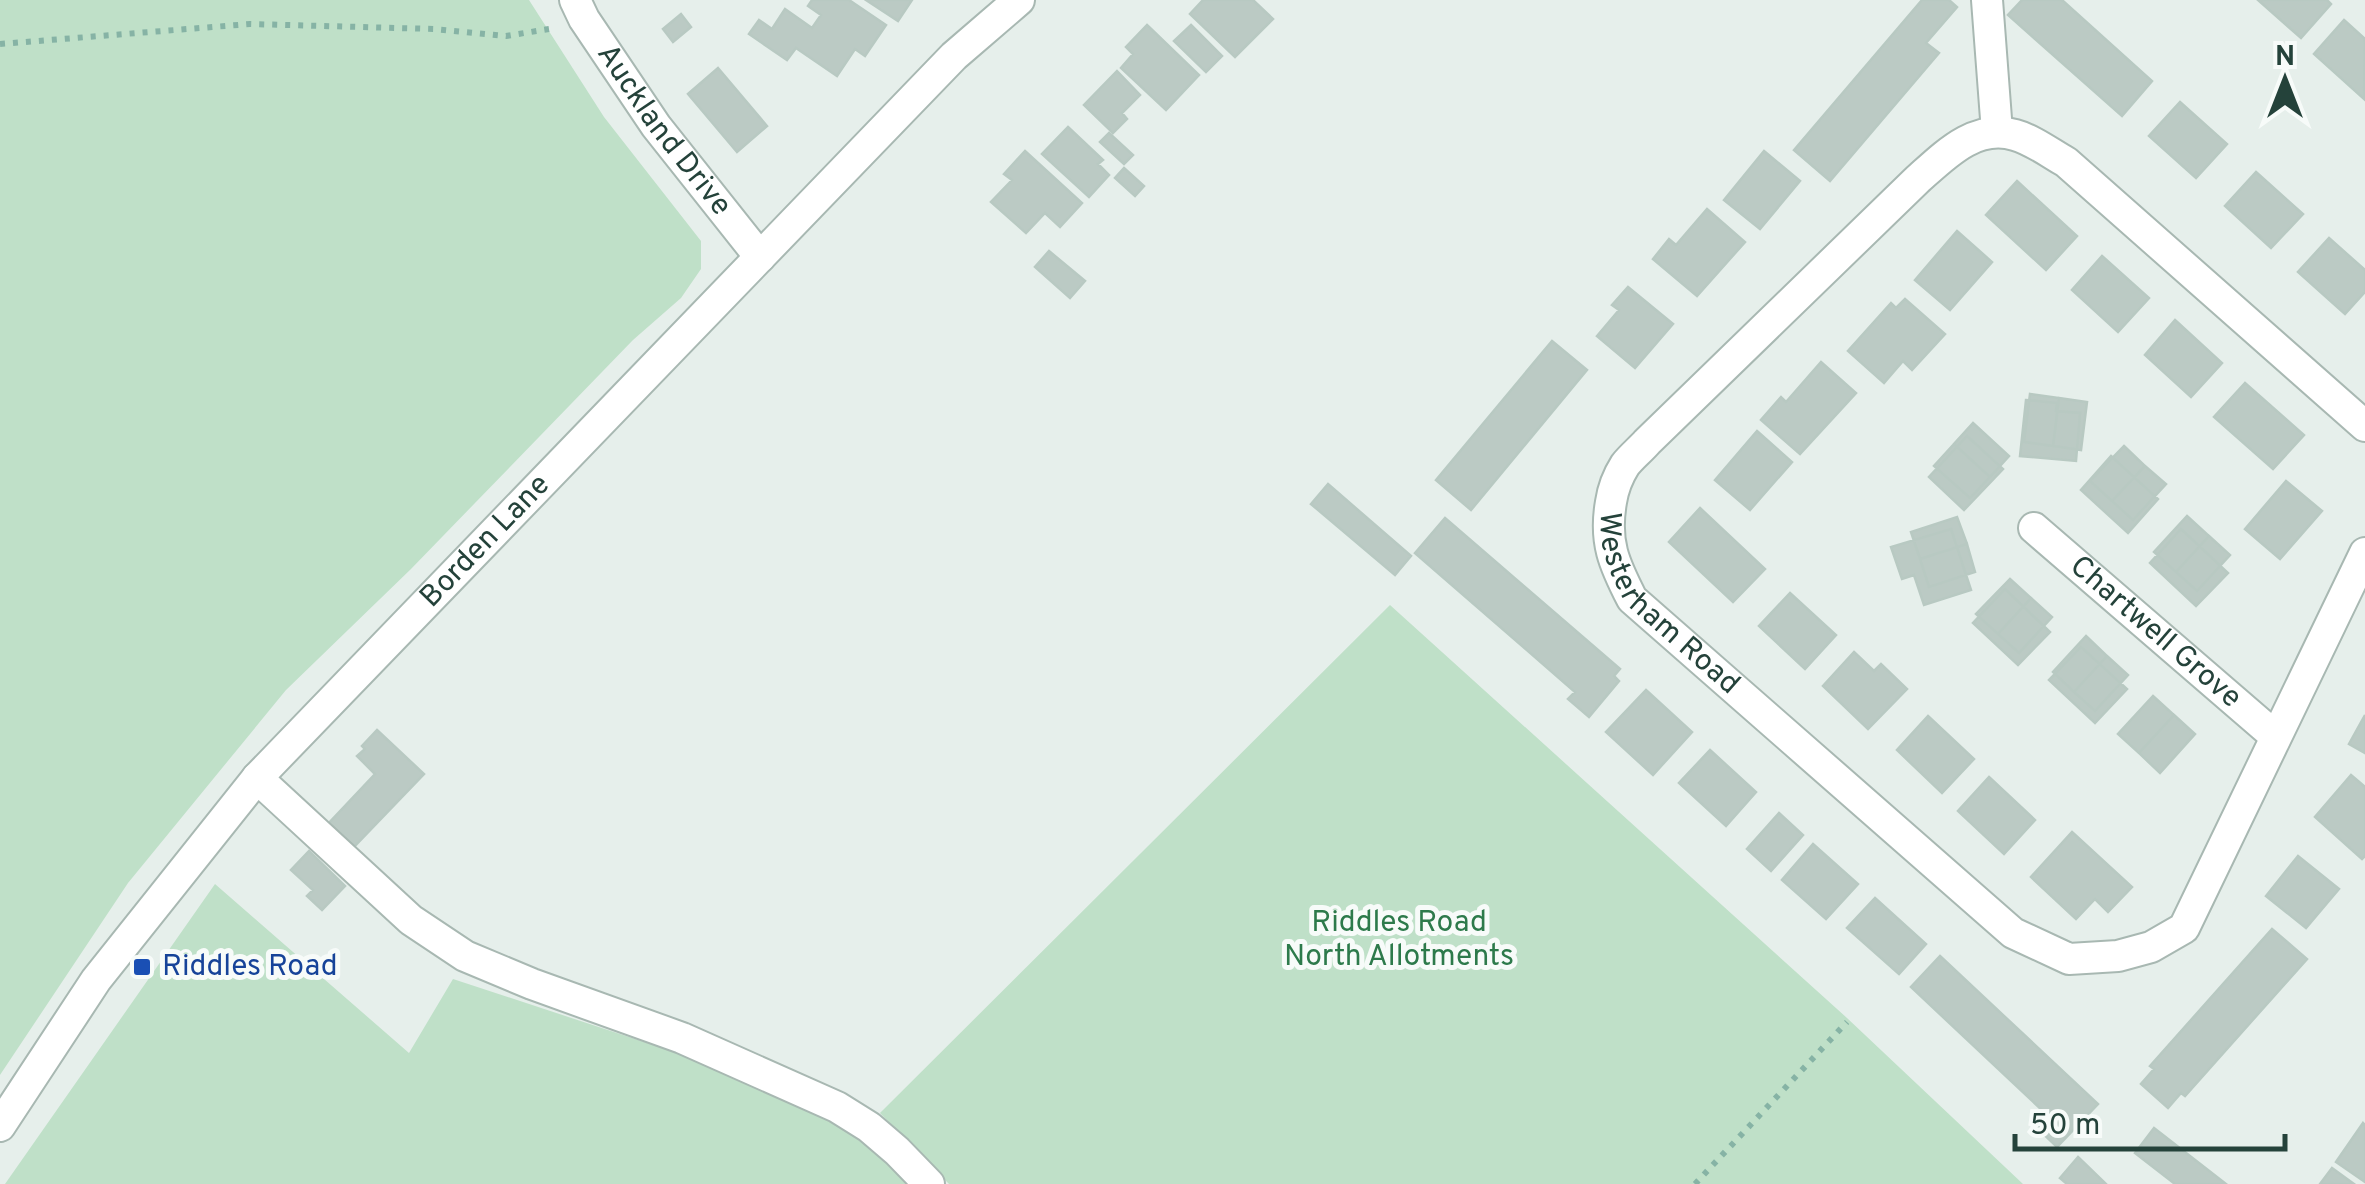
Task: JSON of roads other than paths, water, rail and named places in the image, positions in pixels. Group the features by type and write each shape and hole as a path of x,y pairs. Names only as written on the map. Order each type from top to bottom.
{"street":[{"name":"Auckland Drive","path":"575,0 656,126 760,258"},
{"name":"Borden Lane","path":"0,1126 96,980 257,778 954,56 1019,0"},
{"path":"1986,0 1997,132 2017,135 2066,162 2365,426"},
{"name":"Westerham Road","path":"1997,132 1953,148 1917,180 1624,466 1614,489 1608,540 1615,566 1632,598 2013,933 2069,960 2118,956 2151,948 2184,928 2365,552"},
{"name":"Chartwell Grove","path":"2034,528 2276,736"},
{"path":"257,778 410,920 465,956 682,1038 837,1106 869,1127 929,1184"}],"place":[{"name":"Riddles Road","path":"142,967"}],"park label":[{"name":"Riddles Road North Allotments","path":"1399,940"}]}
